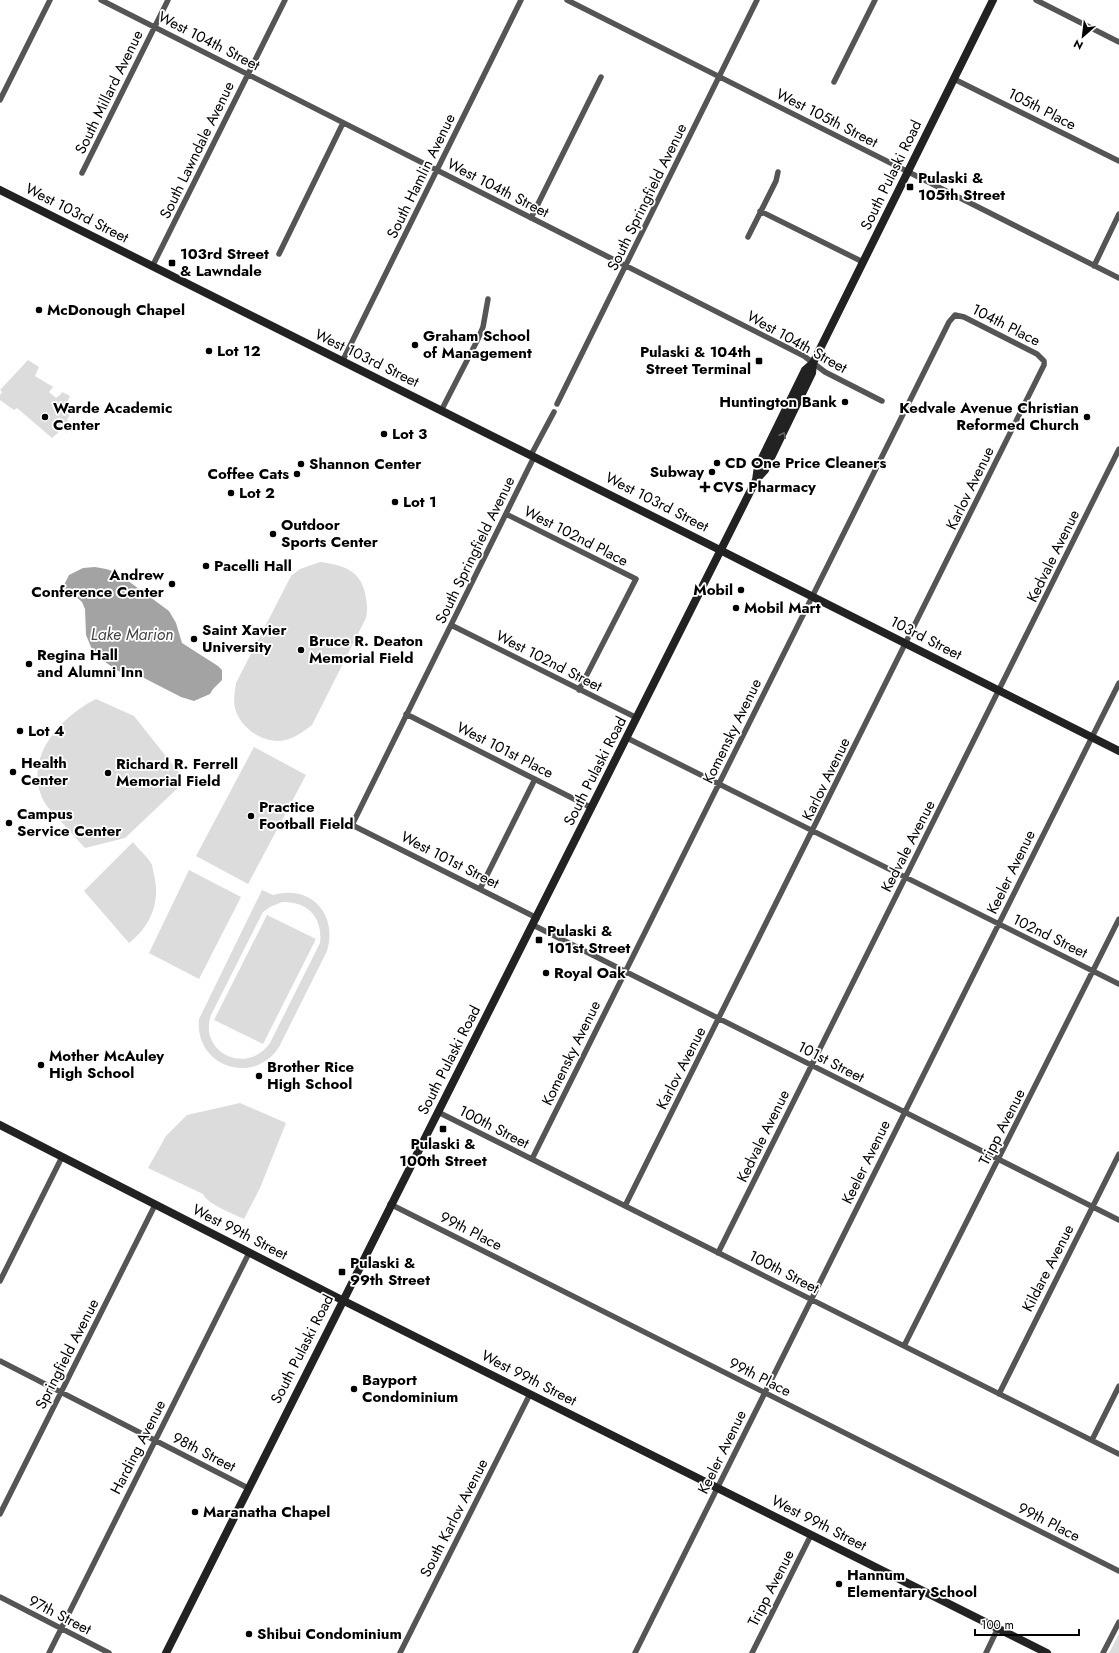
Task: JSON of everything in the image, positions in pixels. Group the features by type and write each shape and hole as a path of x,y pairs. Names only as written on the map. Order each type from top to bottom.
{"main road":[{"name":"South Pulaski Road","path":"166,1653 390,1204 535,921 756,480 766,470 812,373 813,363 994,0"},
{"name":"West 103rd Street","path":"0,190 721,550"},
{"name":"103rd Street","path":"721,550 1119,751"},
{"name":"West 99th Street","path":"0,1125 342,1300 1047,1653"}],"street":[{"path":"0,100 50,0"},
{"name":"West 104th Street","path":"101,0 804,356 824,372 882,401"},
{"name":"South Millard Avenue","path":"82,172 168,0"},
{"name":"South Lawndale Avenue","path":"152,267 285,0"},
{"name":"South Hamlin Avenue","path":"342,362 521,0"},
{"name":"West 105th Street","path":"567,0 1119,278"},
{"name":"South Springfield Avenue","path":"557,404 757,0"},
{"path":"834,82 875,0"},
{"path":"1036,0 1119,42"},
{"path":"531,218 601,77"},
{"name":"105th Place","path":"954,79 1119,161"},
{"path":"279,254 343,123"},
{"path":"748,237 776,181 778,172"},
{"path":"760,211 863,262"},
{"path":"1094,266 1119,214"},
{"path":"441,410 481,333 488,299"},
{"name":"104th Place","path":"955,315 964,317 1038,354 1044,361"},
{"name":"Komensky Avenue","path":"532,1159 946,328 955,315"},
{"name":"Karlov Avenue","path":"625,1206 1042,370 1044,361"},
{"name":"South Springfield Avenue","path":"352,825 506,514 554,412"},
{"name":"Kedvale Avenue","path":"718,1253 1000,691 1119,449"},
{"name":"West 102nd Place","path":"506,514 636,579 579,690"},
{"name":"West 102nd Street","path":"451,625 637,718"},
{"name":"Keeler Avenue","path":"635,1653 1119,683"},
{"name":"West 101st Place","path":"406,714 592,808"},
{"name":"102nd Street","path":"627,738 998,925 1119,984"},
{"path":"480,888 535,778"},
{"name":"West 101st Street","path":"352,825 480,888 535,921"},
{"name":"Tripp Avenue","path":"904,1346 999,1160 1119,919"},
{"name":"101st Street","path":"535,921 625,972 1119,1220"},
{"name":"100th Street","path":"438,1112 1119,1454"},
{"name":"Kildare Avenue","path":"999,1394 1119,1154"},
{"path":"0,1281 62,1157"},
{"name":"Springfield Avenue","path":"0,1514 155,1204"},
{"name":"99th Place","path":"390,1204 1119,1571"},
{"name":"Harding Avenue","path":"49,1653 154,1440 249,1253"},
{"name":"98th Street","path":"0,1361 248,1488"},
{"path":"1092,1440 1119,1386"},
{"name":"South Karlov Avenue","path":"400,1653 530,1394"},
{"name":"Tripp Avenue","path":"752,1653 811,1535"},
{"name":"97th Street","path":"0,1598 109,1653"},
{"path":"1103,1653 1119,1622"},
{"path":"986,1653 998,1628"}],"shaded area":[{"path":"28,360 39,367 35,376 53,387 49,392 56,398 62,392 70,396 65,406 72,410 67,420 72,423 67,433 62,429 52,438 17,408 14,410 0,400 0,395 2,392 0,390"},
{"path":"320,562 342,567 354,573 359,578 366,597 366,618 312,725 298,735 289,739 281,741 264,738 248,729 238,716 234,702 236,683 291,576 300,569"},
{"name":"Richard R. Ferrell Memorial Field","path":"96,699 134,716 180,774 181,785 125,838 85,848 46,805 39,789 38,773 40,758 47,743 57,730 68,718 82,707"},
{"name":"Practice Football Field","path":"254,747 306,775 248,884 196,856"},
{"path":"133,842 152,864 156,885 156,895 155,904 148,922 129,943 84,891"},
{"path":"189,870 241,897 199,979 149,953"},
{"path":"262,890 273,895 287,893 299,894 310,898 318,905 325,914 329,925 327,951 279,1047 268,1059 255,1066 241,1068 227,1066 215,1059 206,1049 200,1035 199,1019","holes":["282,902 299,904 312,913 319,926 320,943 270,1043 260,1053 249,1058 238,1059 227,1056 218,1049 212,1040 209,1028 211,1015 263,912"]},
{"path":"267,915 316,939 263,1044 214,1020"},
{"path":"240,1103 286,1123 260,1188 244,1219 215,1205 203,1194 148,1168 166,1136 187,1115"},
{"path":"1119,1634 1119,1653 1109,1653"}],"water":[{"name":"Lake Marion","path":"95,567 116,572 169,611 176,623 182,643 222,670 222,680 210,694 194,701 181,697 144,678 118,671 98,657 91,647 86,635 85,609 82,602 72,593 64,591 63,587 69,575 83,568"}],"place":[{"name":"Pulaski & 105th Street","path":"910,187"},
{"name":"103rd Street & Lawndale","path":"172,263"},
{"name":"McDonough Chapel","path":"39,310"},
{"name":"Graham School of Management","path":"415,345"},
{"name":"Lot 12","path":"209,351"},
{"name":"Pulaski & 104th Street Terminal","path":"759,361"},
{"name":"Huntington Bank","path":"845,402"},
{"name":"Warde Academic Center","path":"45,417"},
{"name":"Kedvale Avenue Christian Reformed Church","path":"1087,417"},
{"name":"Lot 3","path":"384,434"},
{"name":"CD One Price Cleaners","path":"717,463"},
{"name":"Shannon Center","path":"301,464"},
{"name":"Subway","path":"712,472"},
{"name":"Coffee Cats","path":"297,474"},
{"name":"CVS Pharmacy","path":"705,487"},
{"name":"Lot 2","path":"231,493"},
{"name":"Lot 1","path":"395,502"},
{"name":"Outdoor Sports Center","path":"273,534"},
{"name":"Pacelli Hall","path":"206,566"},
{"name":"Andrew Conference Center","path":"172,584"},
{"name":"Mobil","path":"741,590"},
{"name":"Mobil Mart","path":"736,608"},
{"name":"Saint Xavier University","path":"194,639"},
{"name":"Bruce R. Deaton Memorial Field","path":"301,650"},
{"name":"Regina Hall and Alumni Inn","path":"29,664"},
{"name":"Lot 4","path":"20,731"},
{"name":"Health Center","path":"13,772"},
{"name":"Richard R. Ferrell Memorial Field","path":"108,773"},
{"name":"Practice Football Field","path":"251,816"},
{"name":"Campus Service Center","path":"9,823"},
{"name":"Pulaski & 101st Street","path":"539,940"},
{"name":"Royal Oak","path":"546,973"},
{"name":"Mother McAuley High School","path":"41,1065"},
{"name":"Brother Rice High School","path":"259,1076"},
{"name":"Pulaski & 100th Street","path":"443,1129"},
{"name":"Pulaski & 99th Street","path":"342,1272"},
{"name":"Bayport Condominium","path":"354,1389"},
{"name":"Maranatha Chapel","path":"195,1512"},
{"name":"Hannum Elementary School","path":"839,1584"},
{"name":"Shibui Condominium","path":"249,1634"}]}
